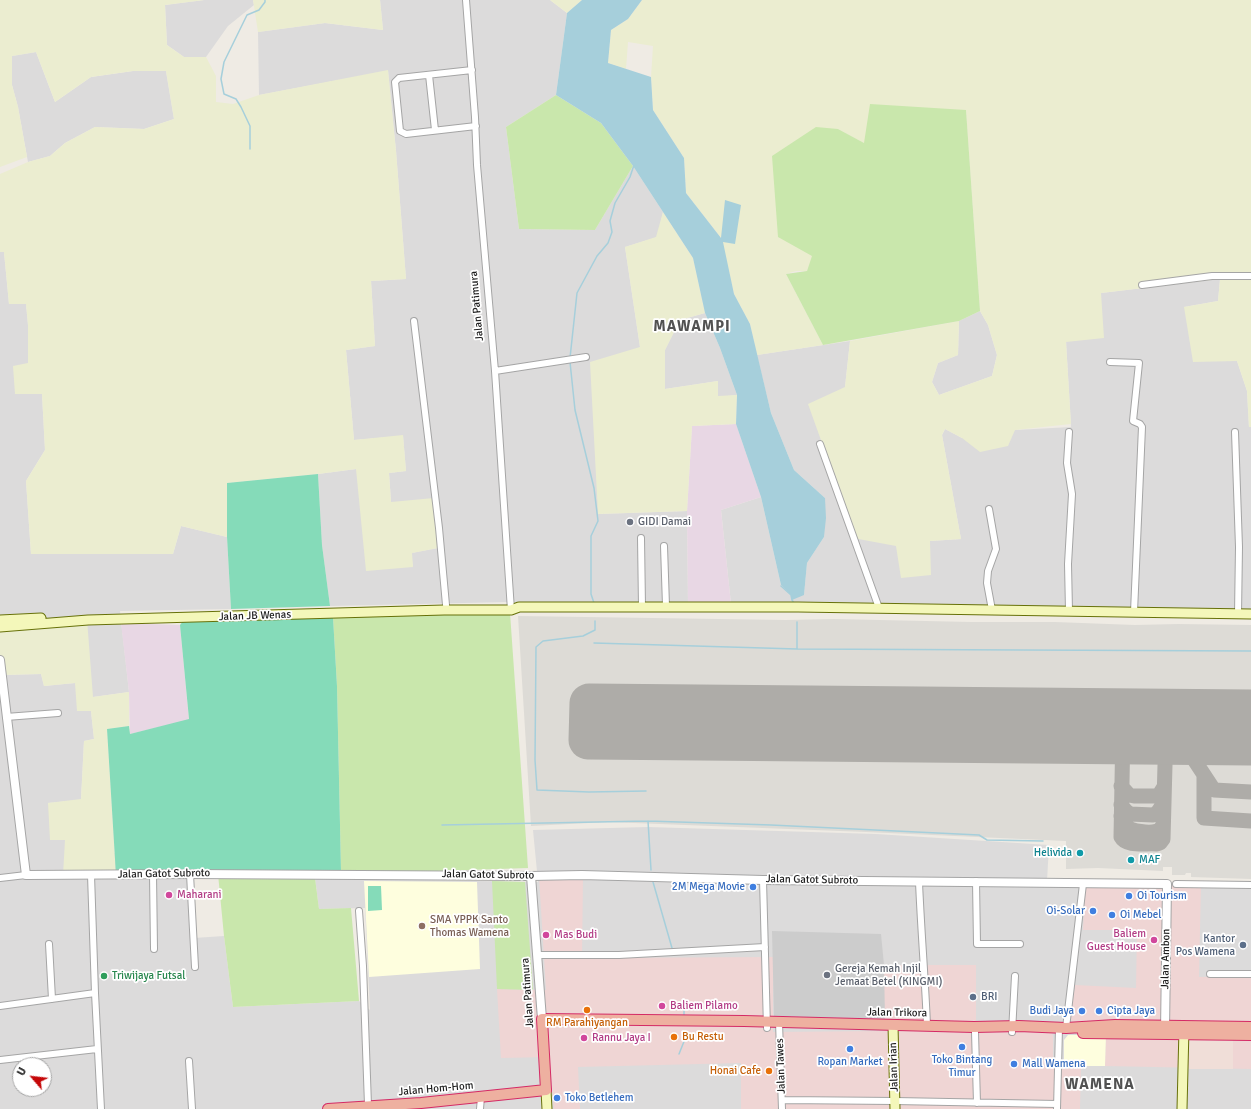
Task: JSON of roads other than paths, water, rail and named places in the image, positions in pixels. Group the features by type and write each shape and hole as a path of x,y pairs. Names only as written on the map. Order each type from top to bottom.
{"highway":[{"name":"Jalan Trikora","path":"543,1022 779,1025 975,1032 1012,1029"},
{"name":"Jalan Patimura","path":"543,1022 546,1090"},
{"name":"Jalan Trikora","path":"893,1028 927,1025 1012,1029 1061,1029 1115,1025 1165,1030 1210,1031 1251,1035"},
{"name":"Jalan Trikora","path":"1210,1031 1251,1027"},
{"name":"Jalan Hom-Hom","path":"328,1109 422,1106 481,1097 546,1090"}],"main road":[{"name":"Jalan JB Wenas","path":"325,611 446,605 514,607"},
{"path":"514,607 666,606 879,608 1251,614"},
{"name":"Jalan JB Wenas","path":"0,627 144,616 514,607"},
{"name":"Jalan JB Wenas","path":"0,620 92,615 144,616"},
{"name":"Jalan Irian","path":"893,1028 895,1105"},
{"path":"1182,1109 1183,1030"},
{"name":"Jalan Patimura","path":"546,1090 547,1109"}],"street":[{"name":"Jalan Patimura","path":"466,0 476,126 477,165 514,607"},
{"path":"472,70 398,78 395,82 400,131 406,134 476,126"},
{"path":"428,75 434,130"},
{"path":"1142,285 1212,276 1251,276"},
{"path":"414,321 439,528 446,605"},
{"path":"495,371 586,357"},
{"path":"1110,362 1139,363 1133,421 1142,426 1134,612"},
{"path":"1068,432 1067,463 1072,494 1068,564 1069,611"},
{"path":"1235,432 1239,547 1238,614"},
{"path":"820,444 879,608"},
{"path":"989,509 996,548 988,571 987,583 992,610"},
{"path":"642,538 642,607"},
{"path":"664,546 666,606"},
{"path":"0,660 26,875 0,878"},
{"path":"6,717 58,714"},
{"path":"154,874 154,949"},
{"path":"190,874 195,967"},
{"name":"Jalan Gatot Subroto","path":"26,875 582,875 763,880 1167,884"},
{"path":"91,875 94,993 101,1109"},
{"name":"Jalan Patimura","path":"531,876 543,1022"},
{"path":"763,880 767,1025"},
{"path":"976,881 978,944 1020,944"},
{"path":"919,882 927,1025"},
{"path":"782,1100 895,1105 977,1103 1057,1107 1061,1029 1083,884"},
{"name":"Jalan Ambon","path":"1165,1030 1167,884"},
{"path":"1176,884 1251,885"},
{"path":"359,911 374,1107"},
{"path":"49,944 52,999"},
{"path":"537,955 619,954 765,947"},
{"path":"1210,974 1251,974"},
{"path":"1012,1029 1015,976"},
{"path":"0,1006 94,993"},
{"name":"Jalan Tawes","path":"779,1025 782,1109"},
{"path":"975,1032 977,1103"},
{"path":"0,1060 97,1049"},
{"path":"189,1061 192,1109"},
{"path":"480,1109 481,1097"}],"water":[{"path":"582,0 642,0 628,19 611,30 608,63 651,77 653,110 684,158 686,193 721,238 725,200 741,205 735,244 723,242 734,294 750,324 771,413 794,470 825,498 826,518 824,537 807,563 804,595 792,600 791,595 781,585 761,497 736,424 737,395 720,348 705,313 693,258 633,166 601,123 556,95 567,13"}],"waterway":[{"path":"250,149 250,126 236,99 224,94 221,79 224,62 247,15 259,10 265,0"},
{"path":"570,358 577,293 597,256 608,243 612,232 610,221 615,203 630,177 634,165"},
{"path":"570,362 575,410 594,488 598,521 591,536 591,594 594,603"},
{"path":"781,586 791,595 794,603"},
{"path":"595,621 595,630 583,636 543,641 536,647 535,760 537,790 589,792 646,791"},
{"path":"797,622 797,649"},
{"path":"594,643 797,649 1251,651"},
{"path":"648,821 651,870"},
{"path":"442,825 648,821 771,825 979,835 987,840 1043,841"},
{"path":"653,882 672,948"},
{"path":"684,1000 684,1015"},
{"path":"679,1054 685,1039 685,1031"}],"place":[{"name":"GIDI Damai","path":"630,522"},
{"name":"Helivida","path":"1080,853"},
{"name":"MAF","path":"1131,860"},
{"name":"2M Mega Movie","path":"753,887"},
{"name":"Maharani","path":"169,895"},
{"name":"Oi Tourism","path":"1129,896"},
{"name":"Oi-Solar","path":"1093,911"},
{"name":"Oi Mebel","path":"1112,915"},
{"name":"SMA YPPK Santo Thomas Wamena","path":"422,926"},
{"name":"Mas Budi","path":"546,935"},
{"name":"Baliem Guest House","path":"1154,940"},
{"name":"Kantor Pos Wamena","path":"1243,945"},
{"name":"Gereja Kemah Injil Jemaat Betel (KINGMI)","path":"827,975"},
{"name":"Triwijaya Futsal","path":"104,976"},
{"name":"BRI","path":"973,997"},
{"name":"Baliem Pilamo","path":"662,1006"},
{"name":"RM Parahiyangan","path":"587,1010"},
{"name":"Budi Jaya","path":"1082,1011"},
{"name":"Cipta Jaya","path":"1099,1011"},
{"name":"Bu Restu","path":"674,1037"},
{"name":"Rannu Jaya I","path":"584,1038"},
{"name":"Toko Bintang Timur","path":"962,1047"},
{"name":"Ropan Market","path":"850,1049"},
{"name":"Mall Wamena","path":"1014,1064"},
{"name":"Honai Cafe","path":"769,1071"},
{"name":"Toko Betlehem","path":"557,1098"}],"district":[{"name":"MAWAMPI","path":"692,327"},
{"name":"WAMENA","path":"1100,1085"}]}
